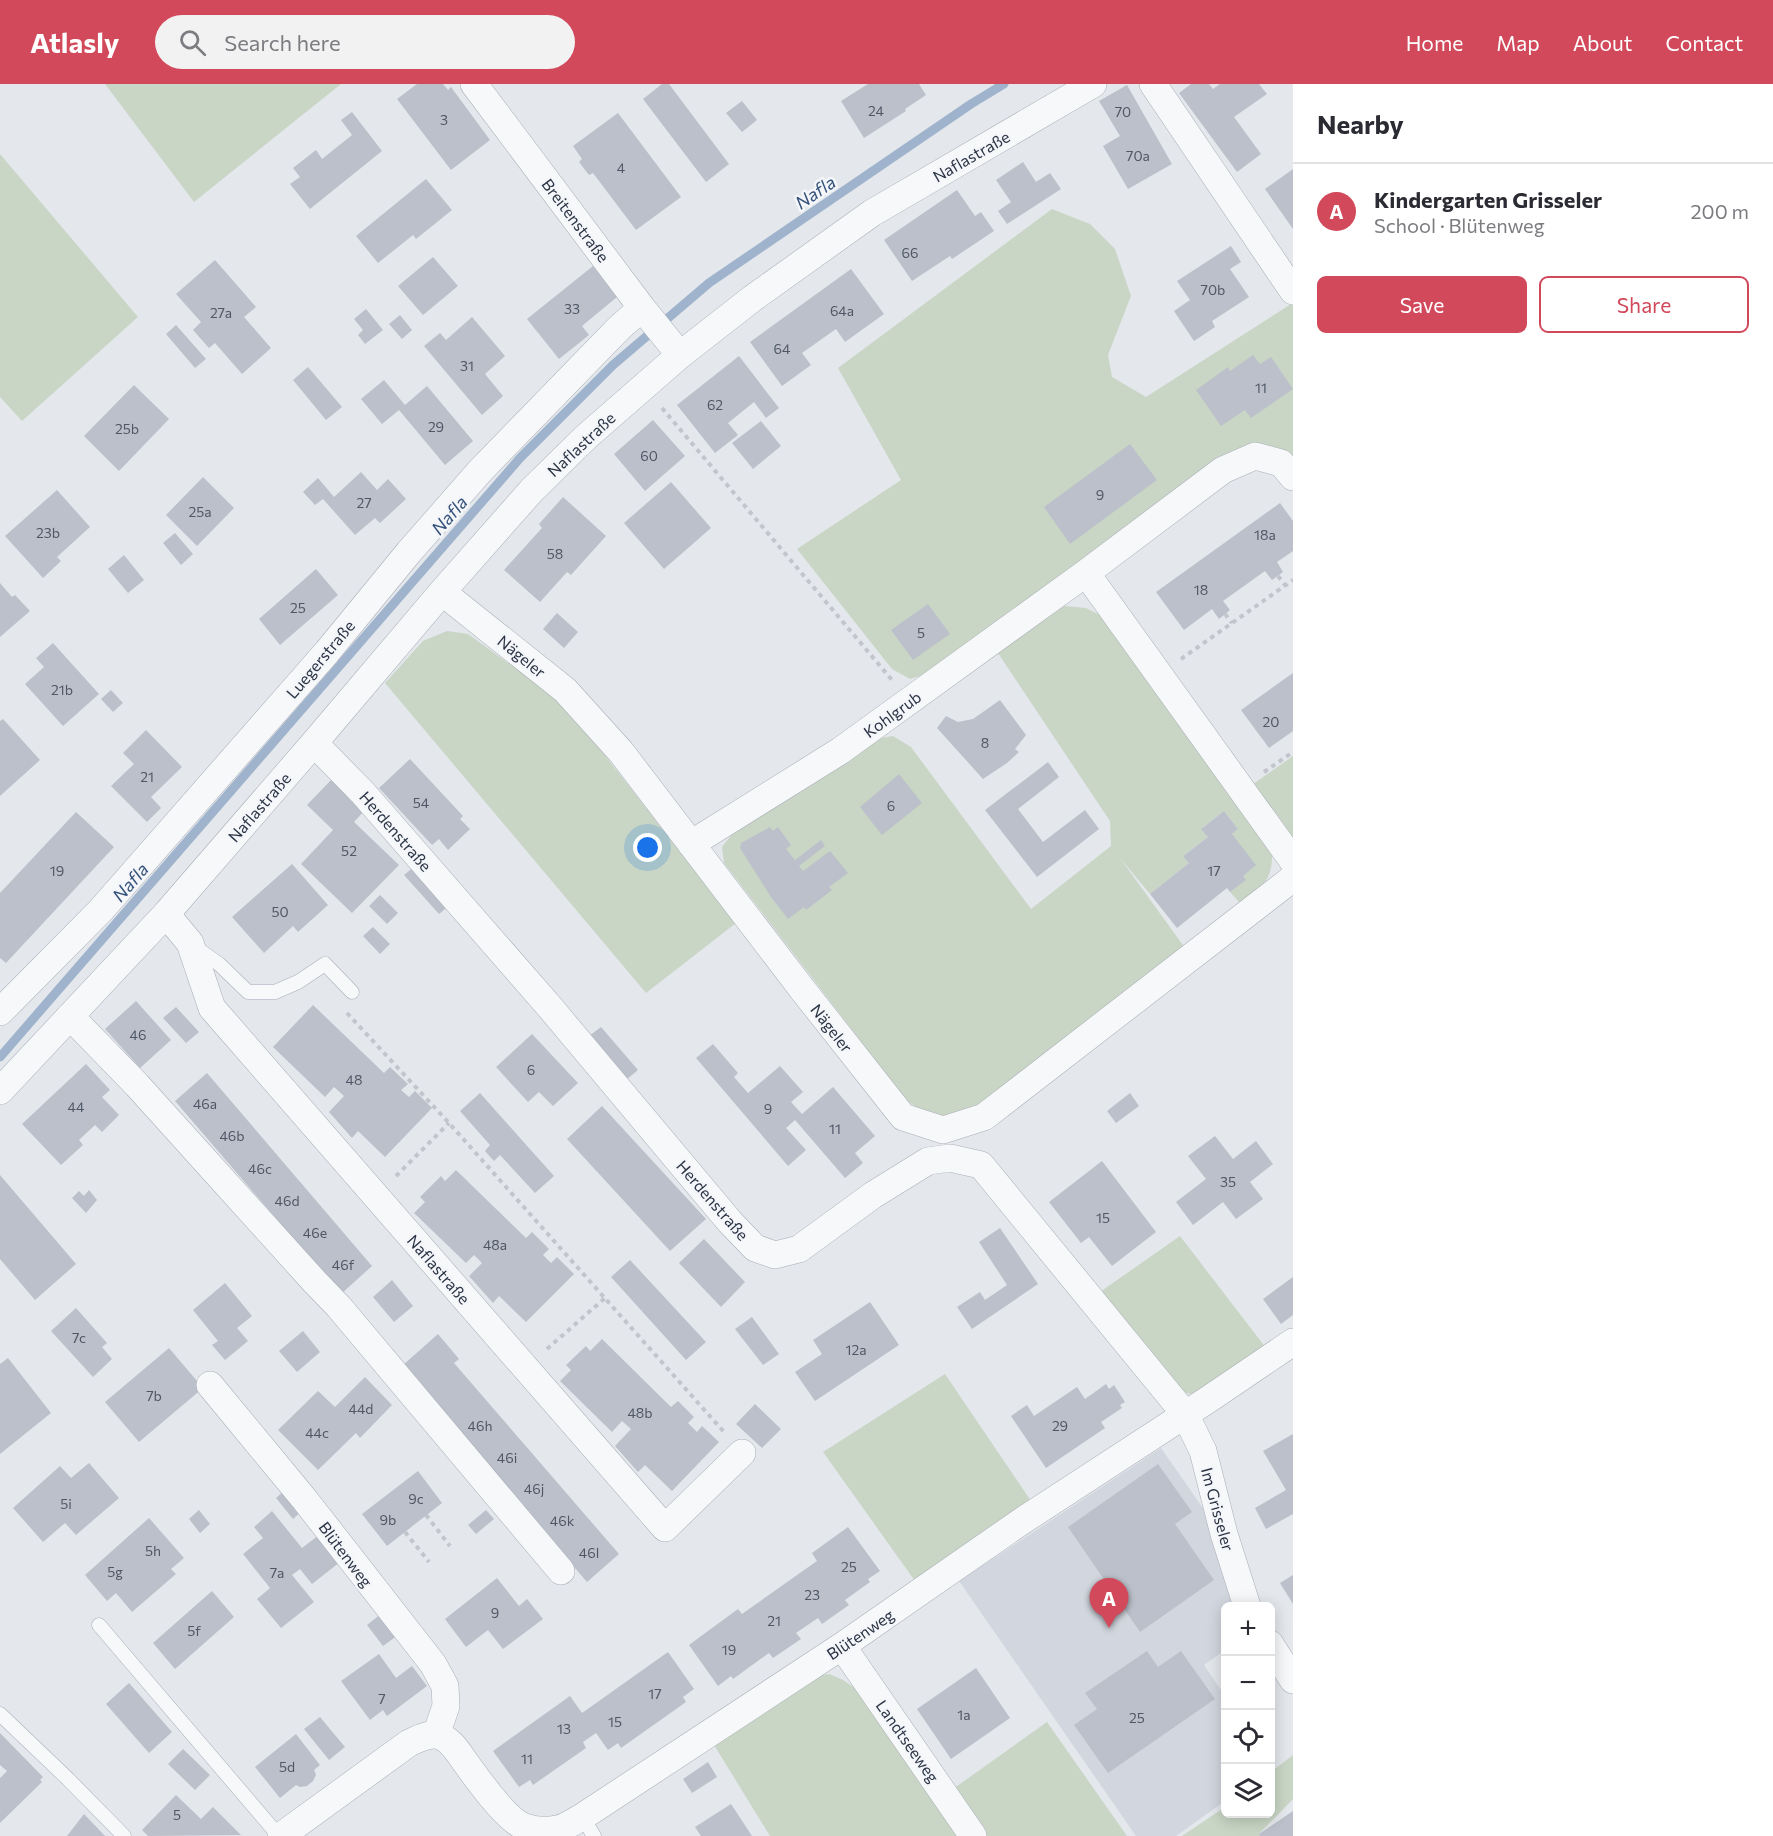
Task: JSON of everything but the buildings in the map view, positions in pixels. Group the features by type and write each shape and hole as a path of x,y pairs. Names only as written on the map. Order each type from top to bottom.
{"street":[{"name":"Breitenstraße","path":"474,84 661,331"},
{"name":"Naflastraße","path":"0,1091 166,914 532,490 586,437 644,386 661,331 753,298 872,213 1093,84"},
{"path":"1153,84 1293,291"},
{"name":"Luegerstraße","path":"0,1012 101,910 327,652 409,552 480,471 570,377 620,327 661,331"},
{"name":"Kohlgrub","path":"691,844 840,752 1223,470 1255,456 1281,463 1293,477"},
{"path":"1086,573 1293,861"},
{"name":"Nägeler","path":"442,592 565,690 621,752 801,989 903,1117 944,1130 984,1117 1293,878"},
{"name":"Herdenstraße","path":"314,743 370,802 548,1005 730,1222 755,1248 775,1255 799,1249 873,1195 928,1161 950,1158 981,1165 1185,1414"},
{"name":"Naflastraße","path":"166,914 190,943 212,1008 665,1528 742,1453"},
{"path":"70,1016 137,1085 339,1307 561,1571"},
{"name":"Blütenweg","path":"210,1385 305,1500 433,1664 445,1686 446,1706 436,1736 446,1740 457,1750 485,1790 510,1816 523,1827 538,1830 588,1827 1022,1521 1293,1342"},
{"name":"Im Grisseler","path":"1185,1414 1203,1451 1224,1534 1246,1602"},
{"name":"Landtseeweg","path":"842,1646 973,1836"},
{"path":"1275,1652 1293,1680"},
{"path":"291,1833 410,1743 421,1737 436,1736"}],"lane":[{"path":"190,943 219,964 248,992 275,992 298,982 325,964 352,992"},
{"path":"99,1625 291,1833"},
{"path":"0,1714 124,1836"}],"path":[{"path":"644,386 909,701"},
{"path":"1278,576 1286,585"},
{"path":"1159,675 1293,580"},
{"path":"1225,614 1232,623"},
{"path":"352,992 339,1004 449,1123 742,1453"},
{"path":"376,1196 449,1123"},
{"path":"483,1162 489,1155"},
{"path":"525,1368 605,1298"},
{"path":"426,1515 450,1546"},
{"path":"405,1532 429,1562"}],"shaded area":[{"path":"1161,1448 1212,1521 1237,1602 1221,1602 1221,1653 1204,1665 1221,1690 1221,1804 1176,1836 1136,1836 959,1581"}],"green space":[{"path":"105,84 341,84 194,202"},
{"path":"0,154 138,317 22,421 0,397"},
{"path":"1052,209 1090,224 1115,249 1131,296 1108,355 1112,377 1146,397 1291,304 1293,306 1293,460 1273,449 927,674 910,679 892,669 797,549 901,480 838,368"},
{"path":"1064,606 1086,608 1106,618 1272,851 1271,870 1265,882 1241,904 1230,892 1245,880 1232,834 1238,829 1224,811 1202,828 1208,837 1184,855 1189,863 1150,894 1120,858 1185,948 975,1111 946,1116 931,1114 906,1100 724,863 722,847 733,833 876,739 893,736 911,747 1031,909 1111,846 1110,821 998,653"},
{"path":"447,631 468,634 564,703 736,923 646,993 385,683 423,641"},
{"path":"1293,756 1293,839 1252,785"},
{"path":"1180,1236 1266,1348 1196,1395 1186,1393 1177,1387 1100,1292"},
{"path":"945,1374 1031,1501 915,1581 823,1452"},
{"path":"829,1674 859,1691 960,1836 770,1836 714,1745 810,1677"},
{"path":"1047,1722 1127,1836 985,1836 953,1789"},
{"path":"1293,1755 1293,1799 1275,1818 1275,1769"},
{"path":"1221,1810 1221,1818 1275,1818 1259,1834 1260,1836 1182,1836"}],"waterway":[{"name":"Nafla","path":"0,1057 520,458 613,365 709,283 971,104 1004,84"}],"place":[{"name":"Kindergarten Grisseler","path":"1109,1628"}]}
